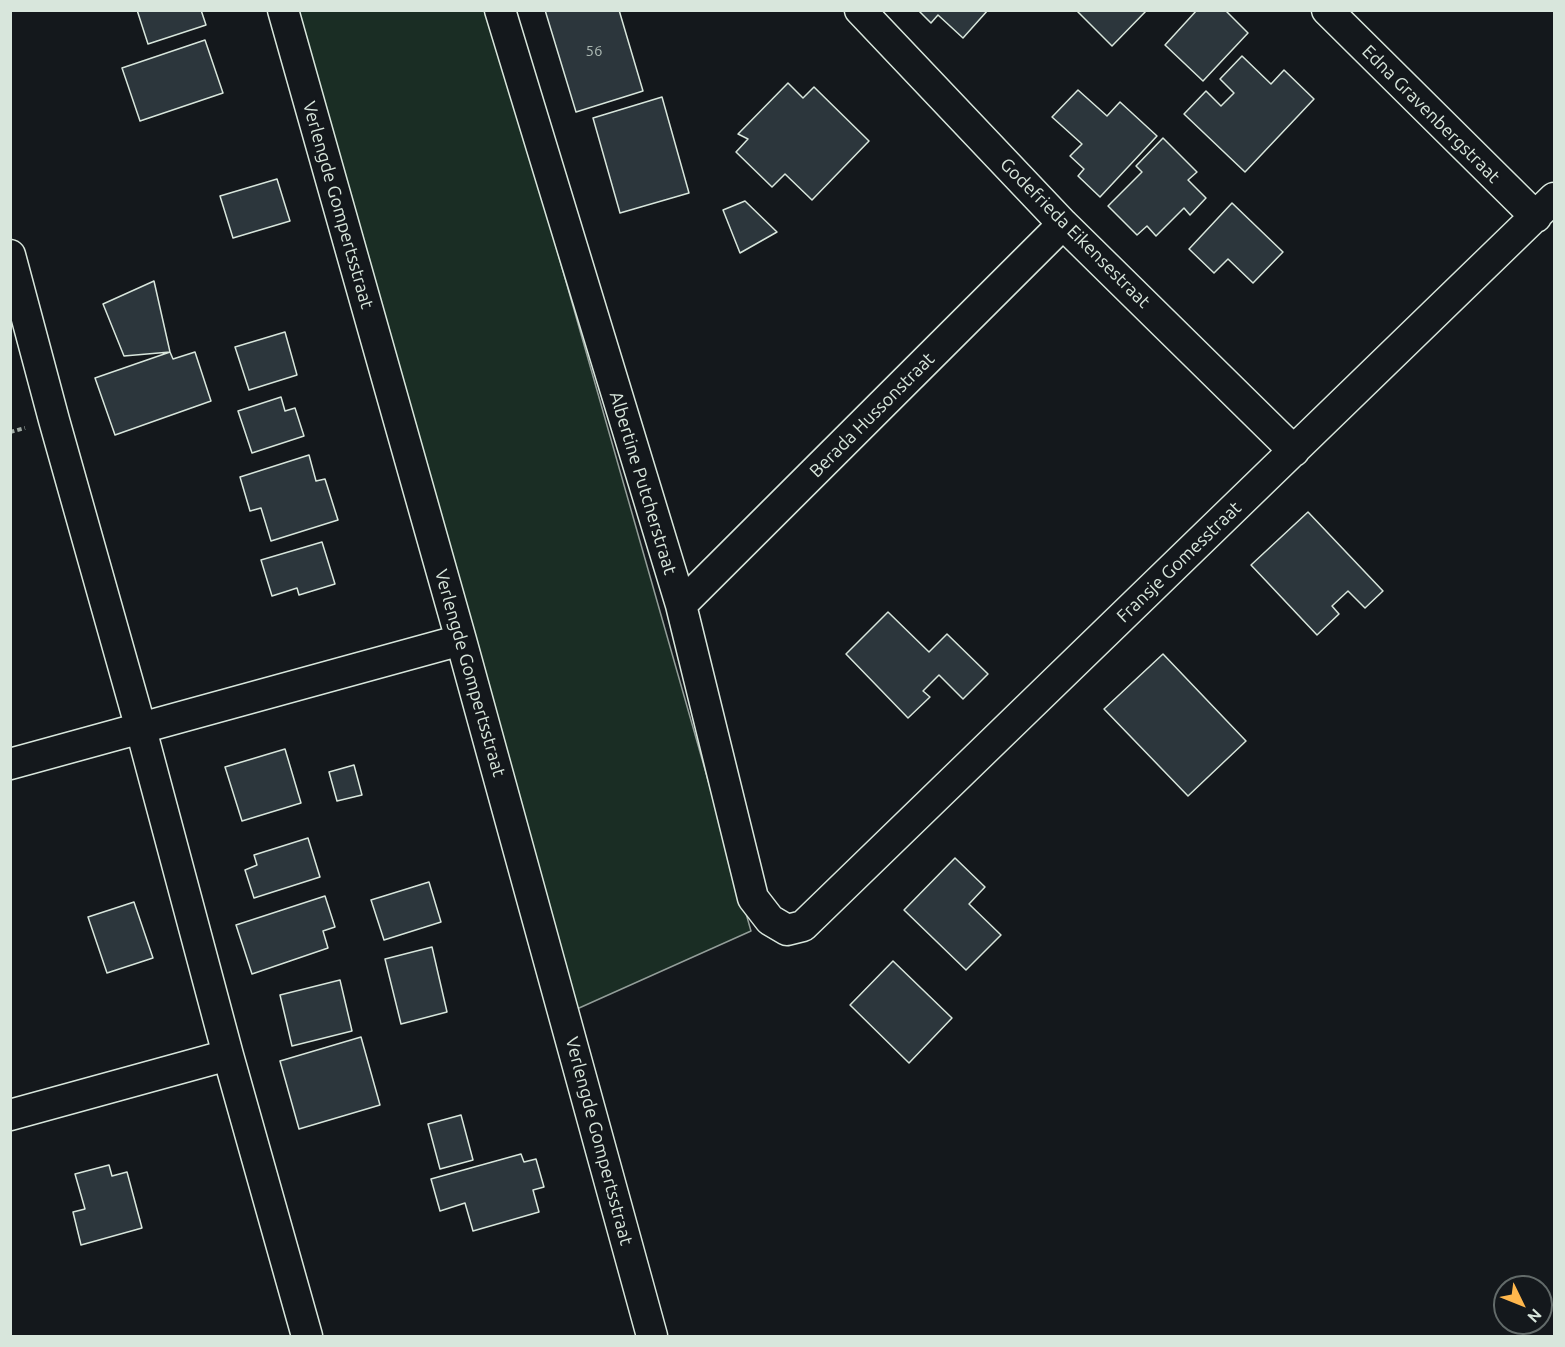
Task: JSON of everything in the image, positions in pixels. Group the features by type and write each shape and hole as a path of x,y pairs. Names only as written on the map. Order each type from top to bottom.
{"street":[{"name":"Verlengde Gompertsstraat","path":"283,10 461,640 652,1336"},
{"name":"Albertine Putcherstraat","path":"500,10 681,605 753,898 770,920 787,930 803,926"},
{"name":"Godefrieda Eikensestraat","path":"860,10 1063,224 1294,451"},
{"name":"Edna Gravenbergstraat","path":"1327,10 1545,207"},
{"name":"Fransje Gomesstraat","path":"803,926 1545,207"},
{"name":"Berada Hussonstraat","path":"681,605 1063,224"},
{"path":"10,255 307,1336"},
{"path":"10,764 461,640"},
{"path":"10,1115 228,1055"}],"green space":[{"path":"281,11 489,11 751,931 559,1017"}],"building":[{"path":"137,10 201,10 206,25 148,44"},
{"path":"545,10 619,10 643,91 576,112"},
{"path":"918,10 988,10 963,38 938,15 931,23"},
{"path":"1076,10 1147,10 1112,46"},
{"path":"1197,10 1225,10 1248,33 1203,81 1165,45"},
{"path":"205,40 223,93 140,121 122,68"},
{"path":"1242,56 1271,84 1284,70 1314,99 1245,172 1184,114 1206,91 1221,106 1234,93 1220,79"},
{"path":"788,83 803,98 814,87 869,141 812,200 785,174 772,187 736,152 748,139 738,134"},
{"path":"1078,90 1107,116 1120,102 1157,136 1100,197 1078,176 1084,169 1070,156 1082,144 1052,117"},
{"path":"662,97 689,193 620,213 593,118"},
{"path":"1163,138 1197,172 1188,180 1206,198 1190,215 1184,208 1156,236 1147,226 1137,235 1108,206 1142,172 1136,166"},
{"path":"277,179 290,221 233,238 220,196"},
{"path":"745,201 777,232 740,253 723,210"},
{"path":"1232,203 1283,252 1253,283 1228,259 1214,273 1189,249"},
{"path":"154,281 170,352 124,356 103,304"},
{"path":"285,332 297,375 249,390 235,347"},
{"path":"170,352 173,359 195,352 211,401 115,435 95,378"},
{"path":"281,397 285,411 295,408 304,436 252,453 238,411"},
{"path":"309,455 316,481 325,479 338,520 271,541 261,508 250,511 240,477"},
{"path":"1308,512 1383,591 1365,608 1348,591 1332,606 1339,614 1317,635 1251,565"},
{"path":"322,542 335,584 299,595 297,588 272,596 261,560"},
{"path":"888,612 929,652 947,634 988,674 963,699 939,675 923,691 930,697 908,718 846,654"},
{"path":"1163,654 1246,741 1188,796 1104,709"},
{"path":"285,749 301,803 242,821 225,767"},
{"path":"354,765 362,795 337,801 329,772"},
{"path":"308,838 320,877 254,898 245,870 257,865 254,855"},
{"path":"955,858 985,887 969,904 1001,935 966,970 904,910"},
{"path":"429,882 441,922 384,940 371,900"},
{"path":"325,896 335,927 323,931 328,948 252,974 236,925"},
{"path":"134,902 153,958 107,973 88,917"},
{"path":"432,947 447,1012 401,1024 385,959"},
{"path":"893,961 952,1018 909,1063 850,1005"},
{"path":"340,980 352,1031 292,1046 280,995"},
{"path":"361,1037 380,1105 299,1129 280,1061"},
{"path":"461,1115 473,1160 440,1169 428,1124"},
{"path":"521,1154 524,1162 536,1159 544,1187 533,1190 539,1212 473,1231 465,1203 440,1211 431,1179"},
{"path":"109,1165 112,1176 127,1172 142,1228 81,1245 73,1212 85,1209 75,1174"}]}
